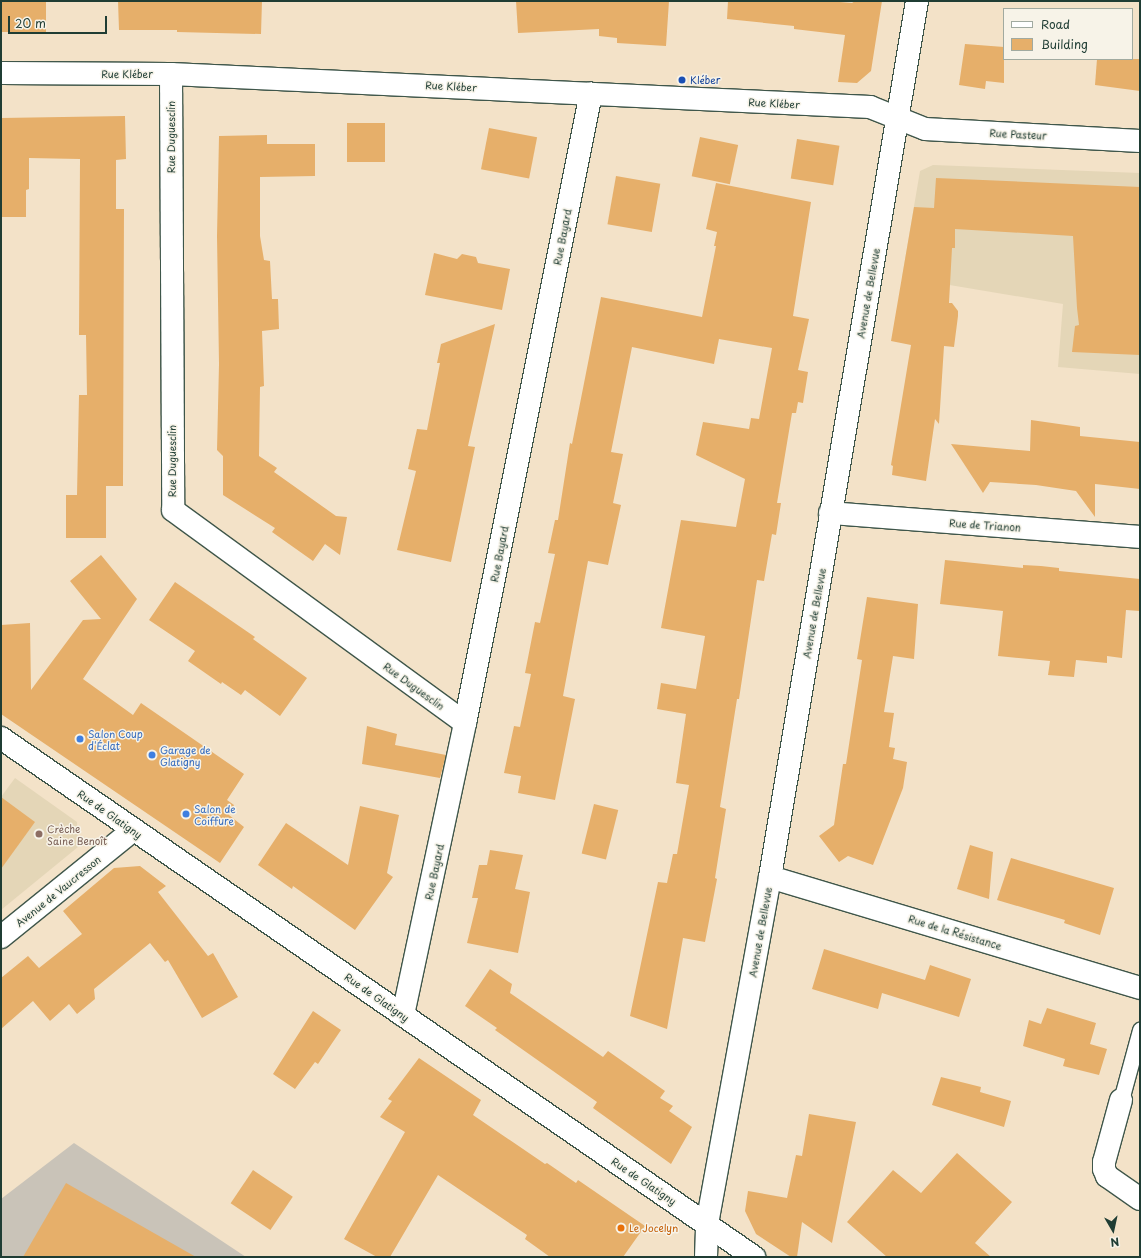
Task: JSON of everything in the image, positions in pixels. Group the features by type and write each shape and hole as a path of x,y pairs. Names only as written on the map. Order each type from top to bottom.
{"street":[{"name":"Avenue de Bellevue","path":"706,1257 707,1224 770,877 917,1"},
{"name":"Rue Kléber","path":"1,73 171,74 870,107 898,120"},
{"name":"Rue Duguesclin","path":"171,74 173,510 465,723"},
{"name":"Rue Bayard","path":"403,1015 465,723 591,93"},
{"name":"Rue Pasteur","path":"898,120 925,129 1140,141"},
{"name":"Rue de Trianon","path":"830,513 1140,537"},
{"name":"Rue de Glatigny","path":"1,738 753,1257"},
{"name":"Avenue de Vaucresson","path":"1,937 133,830"},
{"name":"Rue de la Résistance","path":"770,877 1140,988"},
{"path":"1121,1100 1104,1162 1104,1169 1107,1176 1140,1199"}],"lane":[{"path":"1121,1100 1140,1030"}],"shaded area":[{"path":"933,165 1140,173 1140,374 1058,367 1063,304 902,277 920,171"},
{"name":"Crèche Saine Benoît","path":"15,778 77,822 78,847 1,910 1,797"},
{"path":"74,1143 246,1257 1,1257 1,1199"}],"building":[{"path":"1,1 46,1 46,32 1,32"},
{"path":"118,1 262,1 261,34 177,32 177,30 119,30"},
{"path":"516,1 669,1 666,46 617,43 617,38 599,36 599,29 518,33"},
{"path":"728,1 828,1 852,3 855,1 882,1 871,71 857,83 838,82 845,35 794,29 794,26 727,19"},
{"path":"965,44 1003,47 1004,83 986,81 985,89 959,85"},
{"path":"1140,59 1140,91 1095,85 1097,60"},
{"path":"125,116 126,159 116,160 116,209 124,209 123,486 106,486 106,538 66,538 66,495 77,495 79,395 87,395 86,335 79,335 80,159 29,158 29,189 26,190 26,217 1,217 1,118"},
{"path":"347,123 385,123 385,162 347,162"},
{"path":"489,128 537,137 529,179 481,169"},
{"path":"267,135 267,144 315,144 315,176 260,177 260,236 264,260 270,261 272,299 278,299 279,329 262,331 264,386 260,387 259,456 277,468 274,472 336,516 347,517 340,555 325,544 313,561 272,532 275,528 223,495 223,456 217,450 219,364 217,236 219,136"},
{"path":"700,137 738,145 730,184 692,176"},
{"path":"797,139 839,146 833,185 791,179"},
{"path":"616,176 660,184 652,232 607,224"},
{"path":"936,178 1140,187 1140,355 1072,352 1075,326 1079,325 1073,236 955,229 955,248 952,248 949,303 952,303 958,311 958,316 954,347 944,346 939,424 935,419 926,481 892,475 893,466 891,465 911,345 891,341 914,207 934,208"},
{"path":"716,183 811,202 793,316 809,319 798,370 808,372 803,403 798,402 796,413 792,413 777,503 781,503 776,535 772,534 764,581 757,580 739,699 737,699 720,807 726,809 715,878 717,879 705,942 683,938 667,1029 630,1016 658,882 667,883 673,854 677,854 689,785 676,783 686,714 657,709 661,683 696,689 705,636 661,628 681,520 736,527 745,479 696,455 703,422 749,429 751,418 759,419 772,348 719,339 714,364 632,347 611,452 623,454 613,503 621,505 608,565 588,561 563,696 575,699 555,800 518,793 521,776 504,773 514,726 520,727 531,674 525,673 535,622 540,623 555,554 548,553 555,520 558,520 570,443 572,444 601,297 702,317 716,246 714,246 717,232 706,229"},
{"path":"434,253 457,259 462,254 476,257 478,263 510,269 502,310 425,295"},
{"path":"495,324 468,446 475,447 451,562 397,550 416,471 408,469 417,429 427,430 440,363 437,363 441,344"},
{"path":"1031,420 1080,427 1080,436 1140,442 1140,489 1095,484 1095,517 1076,491 1036,485 990,482 983,493 951,444 1030,451"},
{"path":"101,555 137,599 83,679 133,715 141,703 244,774 227,800 234,805 229,815 244,827 220,863 1,714 1,625 30,623 31,690 83,620 101,619 70,581"},
{"path":"945,560 1023,568 1023,565 1041,566 1059,568 1059,571 1140,579 1140,611 1126,610 1122,658 1107,656 1107,663 1076,660 1074,677 1048,675 1050,661 998,656 1003,611 940,604"},
{"path":"175,582 255,637 253,639 307,678 280,716 245,690 241,695 222,682 221,684 188,661 195,651 149,620"},
{"path":"867,597 918,604 914,659 893,656 884,712 894,713 889,747 895,748 893,759 907,762 903,788 873,865 848,856 839,862 819,836 834,825 843,764 846,764 862,660 857,659"},
{"path":"367,726 397,734 395,745 446,755 440,778 362,764"},
{"path":"1,797 35,822 1,869"},
{"path":"594,804 618,810 606,860 582,853"},
{"path":"360,806 399,815 387,873 393,877 355,930 293,886 292,889 258,865 286,823 348,865"},
{"path":"970,845 993,852 989,899 957,889"},
{"path":"490,850 523,855 515,889 530,892 518,953 467,943 478,898 472,898 479,865 487,865"},
{"path":"1011,858 1114,888 1100,935 1064,923 1065,920 997,900"},
{"path":"140,866 166,886 158,892 208,956 213,953 238,997 202,1018 168,960 165,962 150,943 94,989 95,999 77,1014 69,1004 50,1021 33,1001 1,1029 1,978 28,956 39,968 82,934 63,911 114,868"},
{"path":"824,949 925,980 930,965 971,979 959,1017 882,993 878,1009 812,989"},
{"path":"490,969 512,984 510,993 603,1057 608,1051 665,1091 660,1098 673,1106 669,1111 692,1127 671,1164 593,1108 597,1102 495,1030 497,1028 465,1006"},
{"path":"1047,1008 1096,1023 1090,1044 1107,1049 1099,1075 1063,1066 1065,1059 1023,1046 1029,1020 1041,1024"},
{"path":"313,1011 341,1030 318,1064 315,1062 295,1089 273,1074"},
{"path":"419,1058 481,1100 473,1115 545,1164 547,1163 576,1183 578,1180 645,1226 623,1257 550,1257 525,1239 527,1235 438,1175 390,1257 377,1257 344,1239 405,1132 380,1117 392,1101 388,1099"},
{"path":"941,1077 981,1087 980,1092 1011,1101 1004,1127 932,1105"},
{"path":"809,1114 856,1122 832,1243 802,1222 797,1257 791,1257 756,1234 745,1211 748,1191 787,1198 796,1155 802,1156"},
{"path":"957,1153 1012,1202 975,1243 991,1257 887,1257 847,1222 893,1170 921,1193"},
{"path":"253,1170 293,1197 270,1230 231,1203"},
{"path":"66,1183 196,1257 23,1257"}],"place":[{"name":"Kléber","path":"682,80"},
{"name":"Salon Coup d'Éclat","path":"80,739"},
{"name":"Garage de Glatigny","path":"152,755"},
{"name":"Salon de Coiffure","path":"186,814"},
{"name":"Crèche Saine Benoît","path":"39,834"},
{"name":"Le Jocelyn","path":"621,1228"}]}
